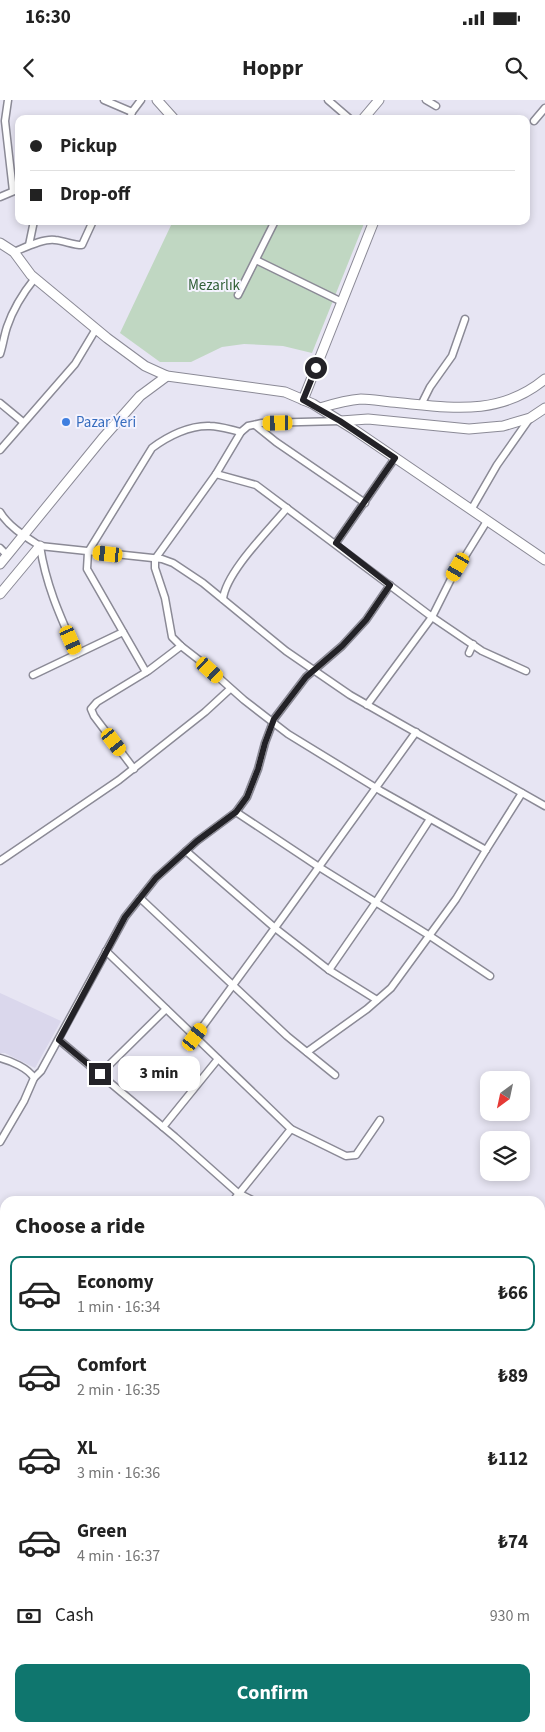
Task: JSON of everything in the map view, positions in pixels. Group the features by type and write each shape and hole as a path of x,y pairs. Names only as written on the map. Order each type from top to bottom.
{"main road":[{"path":"157,100 170,115"},
{"path":"366,115 379,100"},
{"path":"303,400 372,225"},
{"path":"0,243 14,252 36,278 96,329 145,366 167,376 285,392 320,408 545,560"},
{"path":"0,564 140,396 167,376"},
{"path":"320,408 340,402 361,399 460,408 486,406 508,402 525,394 545,379"},
{"path":"340,421 368,419 469,429 503,426 530,418 545,408"},
{"path":"0,594 40,546"}],"street":[{"path":"8,100 3,120 15,185"},
{"path":"104,100 131,115 141,100"},
{"path":"328,100 345,115"},
{"path":"426,100 436,106"},
{"path":"534,121 545,108"},
{"path":"0,197 15,190"},
{"path":"29,246 33,225"},
{"path":"14,252 53,239 73,245 82,245 91,225"},
{"path":"238,295 273,225"},
{"path":"256,260 342,302"},
{"path":"0,354 13,313 25,291 36,278"},
{"path":"421,405 430,387 452,356 465,319"},
{"path":"0,450 75,364 96,329"},
{"path":"0,403 23,422"},
{"path":"471,510 497,465 530,418"},
{"path":"340,421 255,424 248,426 241,432 216,474 155,559 155,568 165,598 172,637 230,688 288,734 376,788 486,850"},
{"path":"255,424 276,442 365,503"},
{"path":"146,672 87,569 88,552 152,448 164,439 198,426 211,426 241,432"},
{"path":"336,543 395,458"},
{"path":"216,474 256,485 336,543 432,617 482,651 526,671"},
{"path":"223,599 224,589 247,555 287,508"},
{"path":"0,512 23,535 40,546 162,559 173,563 203,583 314,671 367,705 545,806"},
{"path":"367,705 432,617 451,579 487,521"},
{"path":"40,546 43,566 52,598 77,654"},
{"path":"0,548 7,555"},
{"path":"0,1142 24,1101 34,1078 41,1071 59,1040 125,917 156,878 186,851 236,812 247,797 258,769 272,722 306,677 342,646 366,620 390,585"},
{"path":"33,675 123,632"},
{"path":"469,653 473,644"},
{"path":"134,769 94,716 92,709 97,702 146,672 181,646"},
{"path":"0,861 134,769 205,712 230,688"},
{"path":"195,1037 416,732"},
{"path":"307,1052 391,988 456,899 522,793"},
{"path":"236,812 319,868 430,936 490,976"},
{"path":"329,970 376,902 430,818"},
{"path":"186,851 275,928 329,970 377,1000"},
{"path":"140,898 233,985 335,1075"},
{"path":"106,951 291,1129 346,1156 356,1155 380,1120"},
{"path":"100,1074 166,1009"},
{"path":"59,1040 243,1196"},
{"path":"0,1058 17,1065 32,1074 34,1078"},
{"path":"163,1127 218,1058"},
{"path":"238,1194 291,1129"}],"shaded area":[{"path":"0,993 61,1021 35,1068 5,1053 0,1053"}],"green space":[{"name":"Mezarlık","path":"171,225 363,225 312,353 283,346 244,344 222,347 191,362 160,362 120,333"}],"place":[{"name":"Pazar Yeri","path":"66,422"}],"route":[{"path":"100,1074 59,1040 125,917 156,878 197,841 236,812 247,797 274,719 306,677 342,646 366,620 390,585 336,543 395,458 340,421 303,400 316,368"}]}
